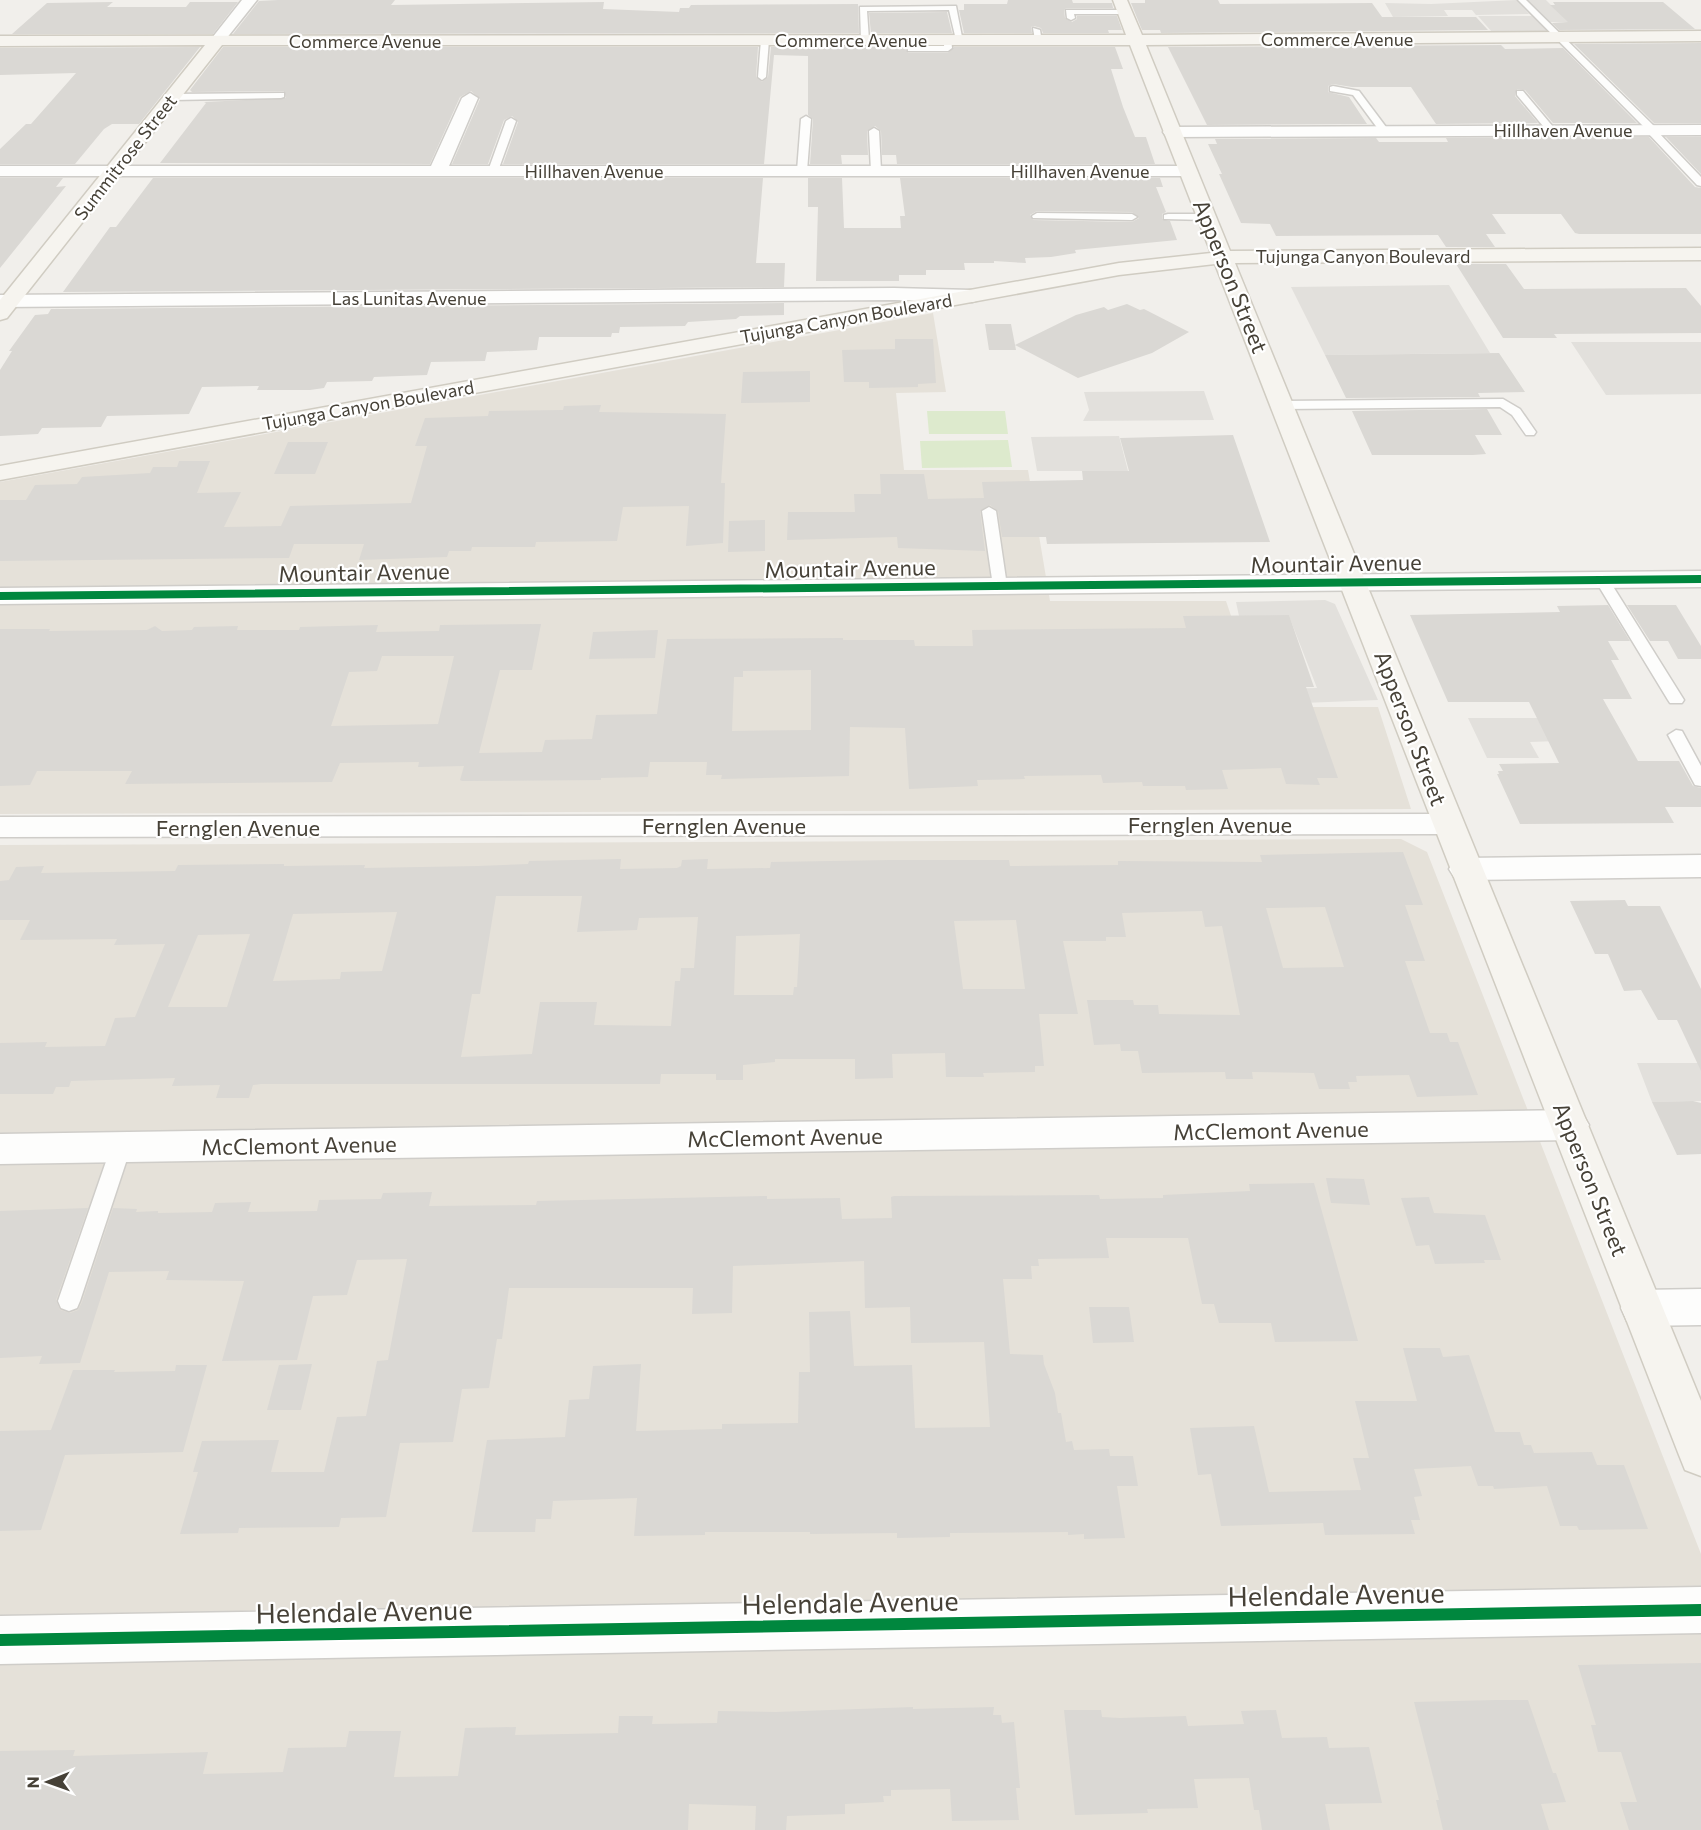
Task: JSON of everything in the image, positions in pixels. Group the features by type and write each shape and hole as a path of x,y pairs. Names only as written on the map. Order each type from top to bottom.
{"street":[{"name":"Summitrose Street","path":"4,305 250,0"},
{"name":"Apperson Street","path":"1122,6 1701,1455"},
{"name":"Commerce Avenue","path":"0,41 954,40 1038,35 1136,40 1701,36"},
{"path":"438,171 470,98"},
{"name":"Hillhaven Avenue","path":"1172,132 1701,130"},
{"name":"Hillhaven Avenue","path":"0,171 1188,171"},
{"name":"Tujunga Canyon Boulevard","path":"0,473 1119,269 1224,257 1701,254"},
{"name":"Las Lunitas Avenue","path":"4,305 894,294 972,296"},
{"path":"817,295 836,319"},
{"name":"Mountair Avenue","path":"0,596 1701,579"},
{"name":"Fernglen Avenue","path":"0,827 1448,824"},
{"path":"1465,869 1701,866"},
{"name":"McClemont Avenue","path":"0,1149 1570,1125"},
{"path":"1641,1308 1701,1307"},
{"name":"Helendale Avenue","path":"0,1640 1701,1610"}],"lane":[{"path":"1522,0 1652,130 1701,183"},
{"path":"1071,18 1069,12 1122,6"},
{"path":"865,40 862,9 953,8 954,40"},
{"path":"762,77 765,40"},
{"path":"1333,89 1356,93 1384,131"},
{"path":"1520,93 1551,130"},
{"path":"173,97 281,95"},
{"path":"802,171 806,119"},
{"path":"493,171 511,121"},
{"path":"874,131 876,171"},
{"path":"1037,216 1132,217"},
{"path":"1168,216 1208,217"},
{"path":"1283,405 1503,403 1516,412 1530,432"},
{"path":"989,511 1000,586"},
{"path":"1602,580 1676,700"},
{"path":"1676,735 1701,781"},
{"path":"69,1301 121,1147"}],"shaded area":[{"path":"1517,0 1529,14 1476,15 1472,10 1444,10 1448,16 1393,17 1385,3 1431,4"},
{"path":"1527,0 1546,0 1574,22 1548,22"},
{"path":"1478,16 1532,16 1547,31 1492,32"},
{"path":"1449,285 1490,353 1325,355 1291,287"},
{"path":"933,313 946,392 896,393 904,470 1028,470 1050,601 1226,601 1262,707 1378,707 1411,809 0,814 0,482"},
{"path":"1571,342 1701,342 1701,394 1606,395"},
{"path":"1204,391 1214,420 1083,421 1089,410 1084,392"},
{"path":"1119,436 1128,471 1037,471 1031,437"},
{"path":"1325,600 1335,604 1378,700 1278,704 1274,689 1317,688 1289,616 1239,616 1236,602"},
{"path":"1468,718 1571,718 1584,740 1530,742 1539,758 1487,758"},
{"path":"1401,839 1427,852 1701,1554 1701,1830 0,1830 0,845"},
{"path":"1637,1063 1701,1063 1701,1101 1652,1102"}],"green space":[{"path":"927,411 1005,411 1008,434 929,434"},
{"path":"1008,440 1012,467 922,468 920,441"}],"building":[{"path":"395,0 391,5 604,2 603,9 679,12 680,8 689,8 691,5 858,4 859,33 233,34 259,1"},
{"path":"1008,0 1072,0 1073,3 1112,3 1113,8 1066,8 1065,18 1072,22 1077,19 1077,16 1117,16 1122,30 1108,30 1109,33 1043,33 1041,28 1034,26 1031,27 1032,33 964,33 959,10 964,10 964,4 1007,4"},
{"path":"1145,0 1218,0 1220,4 1372,3 1382,17 1476,17 1488,30 1161,33 1160,30 1142,30 1131,3 1145,3"},
{"path":"113,2 107,7 186,7 190,2 238,2 213,34 12,34 47,3"},
{"path":"1553,2 1663,2 1695,29 1559,30 1552,23 1568,22 1550,5 1555,5"},
{"path":"947,12 952,33 871,33 869,13"},
{"path":"1701,43 1701,123 1654,123 1574,44"},
{"path":"1501,45 1505,49 1563,48 1637,123 1553,123 1525,90 1517,89 1515,96 1538,123 1436,124 1411,87 1352,87 1333,84 1328,86 1328,92 1349,97 1367,124 1207,125 1168,47"},
{"path":"200,47 139,124 112,124 104,129 75,164 0,164 0,149 26,124 31,124 76,73 0,75 0,48"},
{"path":"223,47 758,47 756,77 762,82 768,77 771,47 905,47 908,53 948,53 954,47 1115,47 1123,69 1111,69 1123,107 1135,137 1146,137 1155,164 897,164 896,155 882,155 881,131 875,126 867,131 868,155 841,155 842,164 810,164 813,119 808,115 808,56 774,55 764,164 503,164 518,122 512,116 504,120 488,164 452,164 480,99 471,91 460,97 430,164 160,163 206,103 204,102 286,98 284,91 192,92 190,90"},
{"path":"1649,137 1695,187 1701,188 1701,234 1579,234 1575,233 1561,214 1492,214 1506,234 1486,234 1495,247 1446,247 1438,235 1276,236 1270,224 1241,223 1208,144 1217,144 1215,139 1376,138 1379,142 1448,142 1446,138"},
{"path":"1666,137 1701,137 1701,174"},
{"path":"0,178 63,178 56,187 66,186 0,268"},
{"path":"153,178 763,178 756,263 785,263 784,287 63,292 110,227 116,227"},
{"path":"808,178 842,178 844,228 901,228 900,216 905,216 900,178 1160,178 1163,187 1156,187 1166,212 1162,214 1162,219 1170,221 1177,240 1075,250 1076,253 1025,258 1026,263 994,261 994,263 964,263 965,270 926,270 926,275 899,275 899,281 816,281 818,207 808,207","holes":["1037,211 1132,212 1139,218 1132,222 1033,220 1030,215"]},
{"path":"1456,264 1506,264 1524,289 1686,288 1701,306 1701,333 1554,334 1557,338 1503,338"},
{"path":"784,303 784,315 740,316 736,319 688,322 685,326 620,327 619,333 612,333 611,337 539,337 537,350 487,352 485,361 431,362 427,375 374,377 372,381 327,382 324,388 310,390 257,390 259,386 202,387 189,414 107,416 101,427 42,428 38,434 0,436 0,370 12,351 9,351 35,315 48,314 51,309"},
{"path":"1127,304 1140,310 1144,309 1189,332 1152,353 1078,378 1015,345 1076,315 1104,307 1108,310"},
{"path":"985,324 1011,324 1016,350 989,350"},
{"path":"895,339 933,339 936,383 918,384 918,387 869,388 869,382 844,382 842,350 895,349"},
{"path":"1499,353 1525,392 1478,393 1480,397 1346,398 1325,355"},
{"path":"810,371 810,402 741,403 743,372"},
{"path":"601,405 599,412 726,414 721,483 725,483 723,543 686,546 689,506 623,507 617,541 536,542 535,547 472,547 471,551 449,551 447,557 359,560 364,544 294,544 289,558 0,561 0,500 26,500 35,485 77,484 82,477 150,473 153,467 177,467 179,461 210,461 197,493 241,492 224,527 281,526 290,506 411,503 427,446 415,446 425,418 488,416 489,411 563,410 564,406"},
{"path":"1487,409 1502,435 1475,435 1486,454 1473,455 1372,455 1352,411"},
{"path":"1233,435 1270,542 1047,544 1046,537 1002,537 998,511 990,505 980,511 985,551 898,548 897,537 787,540 788,512 855,512 854,494 881,494 880,474 924,474 928,499 984,498 982,482 1083,480 1082,471 1129,471 1120,438"},
{"path":"288,442 328,442 315,474 274,474"},
{"path":"765,520 765,551 728,552 729,521"},
{"path":"1608,605 1630,641 1608,641 1619,660 1611,660 1632,699 1603,699 1638,761 1679,761 1693,786 1701,788 1701,807 1665,807 1674,823 1520,824 1497,774 1499,774 1498,771 1503,771 1499,764 1559,763 1529,702 1448,702 1410,615 1560,612 1557,606"},
{"path":"1627,605 1676,605 1701,646 1701,659 1678,659 1668,641 1650,641"},
{"path":"1289,615 1314,687 1306,687 1338,778 1317,778 1320,785 1286,784 1281,768 1222,770 1228,789 1186,790 1185,786 1143,786 1142,782 1103,783 1101,775 1024,776 1025,779 977,780 978,786 909,789 905,728 850,727 849,776 721,779 722,775 706,775 707,762 650,762 648,777 601,778 601,780 462,781 460,780 464,766 418,767 419,762 340,763 332,782 125,784 132,771 37,771 30,785 0,786 0,629 147,630 155,626 162,631 192,630 194,627 238,626 237,630 299,630 300,627 378,625 376,632 439,631 440,625 541,624 532,670 500,670 479,753 542,752 545,740 592,739 596,715 657,714 667,639 843,638 843,640 914,640 915,646 973,646 972,630 1186,628 1183,616","holes":["382,656 454,656 438,724 331,726 349,672 377,671","811,670 811,730 732,731 734,677 743,677 743,671"]},
{"path":"658,630 655,658 589,659 593,632"},
{"path":"1403,852 1423,905 1405,905 1425,961 1405,961 1430,1033 1447,1033 1450,1042 1458,1042 1478,1095 1417,1097 1409,1075 1356,1076 1357,1082 1348,1082 1350,1089 1319,1089 1314,1073 1252,1072 1253,1079 1226,1079 1225,1072 1142,1073 1138,1051 1121,1051 1120,1044 1094,1045 1087,1000 1133,1000 1134,1005 1158,1005 1159,1014 1240,1015 1222,926 1205,927 1202,911 1122,913 1126,937 1106,937 1106,941 1063,941 1078,1014 1039,1014 1044,1066 1035,1066 1035,1072 983,1073 984,1077 946,1077 945,1053 892,1054 893,1078 855,1079 855,1059 775,1059 775,1062 743,1065 743,1080 716,1080 716,1074 661,1074 660,1084 261,1084 253,1085 249,1098 216,1098 220,1085 172,1086 175,1078 71,1081 69,1087 56,1087 53,1094 0,1094 0,1043 47,1042 45,1047 105,1046 115,1018 135,1017 165,944 114,945 117,939 20,940 30,920 0,920 0,881 9,880 16,867 44,866 41,873 175,871 178,865 365,865 364,868 478,866 528,864 529,861 621,859 620,869 677,868 681,866 682,860 708,859 707,869 770,868 771,862 890,860 1009,860 1010,866 1118,865 1118,861 1262,862 1260,855","holes":["496,896 582,896 577,932 637,930 639,918 698,917 694,968 681,968 680,981 675,981 671,1026 594,1025 597,1002 540,1002 532,1054 461,1057 472,994 480,994","1325,907 1344,967 1283,968 1266,908","397,912 382,971 341,972 340,979 273,981 293,914","1016,920 1025,989 963,989 954,921","250,934 227,1007 168,1007 198,935","800,934 797,987 794,987 793,995 734,995 736,936"]},
{"path":"1625,900 1628,906 1660,906 1701,989 1701,1071 1677,1020 1658,1020 1641,990 1624,991 1608,954 1595,954 1570,901"},
{"path":"1693,1101 1701,1103 1701,1154 1677,1155 1652,1102"},
{"path":"1326,1178 1364,1179 1370,1205 1331,1203"},
{"path":"1314,1183 1358,1341 1275,1342 1271,1323 1219,1323 1214,1304 1202,1304 1188,1238 1106,1238 1109,1258 1038,1259 1039,1266 1031,1266 1032,1279 1003,1279 1010,1354 1043,1355 1055,1393 1058,1413 1061,1413 1066,1442 1072,1441 1074,1450 1109,1449 1110,1456 1133,1456 1138,1486 1117,1486 1125,1538 1084,1539 1084,1534 1068,1535 1068,1532 950,1533 950,1537 897,1538 897,1533 810,1534 810,1532 705,1532 705,1535 634,1536 637,1498 553,1501 551,1519 536,1519 535,1532 472,1532 487,1440 565,1437 569,1400 589,1399 593,1366 641,1364 636,1431 722,1429 722,1424 798,1423 799,1372 810,1372 809,1312 850,1311 854,1366 912,1365 915,1428 990,1427 984,1342 911,1343 910,1307 865,1308 864,1261 733,1266 732,1313 692,1314 693,1288 509,1288 502,1339 497,1339 489,1388 462,1389 453,1442 400,1443 386,1517 341,1518 339,1527 239,1528 238,1533 180,1534 198,1472 193,1472 202,1441 279,1440 271,1472 324,1472 337,1417 366,1416 377,1361 388,1360 407,1259 357,1260 347,1295 313,1296 297,1360 222,1361 244,1281 166,1280 169,1271 109,1272 80,1363 39,1364 42,1356 0,1358 0,1211 88,1208 56,1300 60,1310 70,1313 78,1310 82,1302 113,1208 137,1209 136,1212 158,1211 158,1213 212,1212 215,1203 251,1202 248,1212 317,1211 319,1200 381,1199 383,1193 432,1192 429,1206 536,1205 537,1201 767,1196 767,1199 840,1198 842,1219 892,1218 891,1197 894,1196 1099,1195 1100,1199 1163,1198 1163,1195 1250,1191 1249,1184"},
{"path":"1429,1197 1434,1213 1485,1215 1501,1260 1484,1260 1485,1263 1435,1264 1429,1245 1416,1246 1401,1198"},
{"path":"1089,1307 1129,1307 1134,1342 1093,1343"},
{"path":"1403,1348 1440,1348 1443,1357 1469,1355 1495,1432 1520,1432 1524,1445 1531,1445 1534,1453 1592,1452 1597,1465 1624,1465 1648,1529 1579,1530 1577,1526 1560,1526 1547,1486 1494,1489 1493,1486 1478,1486 1471,1466 1414,1469 1422,1496 1414,1497 1420,1520 1411,1520 1415,1534 1325,1535 1323,1523 1221,1526 1211,1474 1198,1475 1190,1428 1254,1426 1269,1492 1361,1490 1353,1458 1369,1458 1355,1401 1417,1401"},
{"path":"312,1364 301,1410 267,1410 279,1365"},
{"path":"176,1365 207,1365 183,1452 65,1455 41,1530 0,1531 0,1431 51,1430 73,1370 175,1371"},
{"path":"1701,1663 1701,1830 1629,1830 1620,1802 1637,1802 1621,1752 1598,1752 1591,1725 1596,1725 1578,1665"},
{"path":"1528,1700 1553,1773 1556,1773 1566,1802 1541,1804 1549,1830 1443,1830 1436,1800 1439,1800 1414,1702"},
{"path":"913,1707 913,1709 994,1707 993,1715 1001,1715 1002,1723 1014,1722 1020,1788 1016,1788 1019,1820 952,1821 950,1789 891,1790 891,1796 883,1796 884,1802 845,1804 845,1814 787,1816 786,1830 755,1830 756,1806 689,1804 688,1830 0,1830 0,1751 75,1750 73,1756 208,1752 203,1774 283,1772 288,1748 346,1747 349,1731 401,1731 394,1777 458,1776 465,1728 516,1727 515,1735 618,1733 619,1716 653,1716 652,1724 717,1723 718,1711 776,1712"},
{"path":"1064,1710 1101,1710 1102,1717 1120,1718 1186,1716 1188,1726 1244,1724 1241,1711 1276,1710 1282,1738 1327,1737 1329,1748 1369,1747 1382,1803 1325,1804 1330,1830 1262,1830 1259,1810 1254,1810 1249,1778 1194,1779 1198,1808 1147,1809 1148,1813 1075,1815"}],"cycle path":[{"path":"0,596 1701,579"},
{"path":"0,1640 1701,1610"}]}
